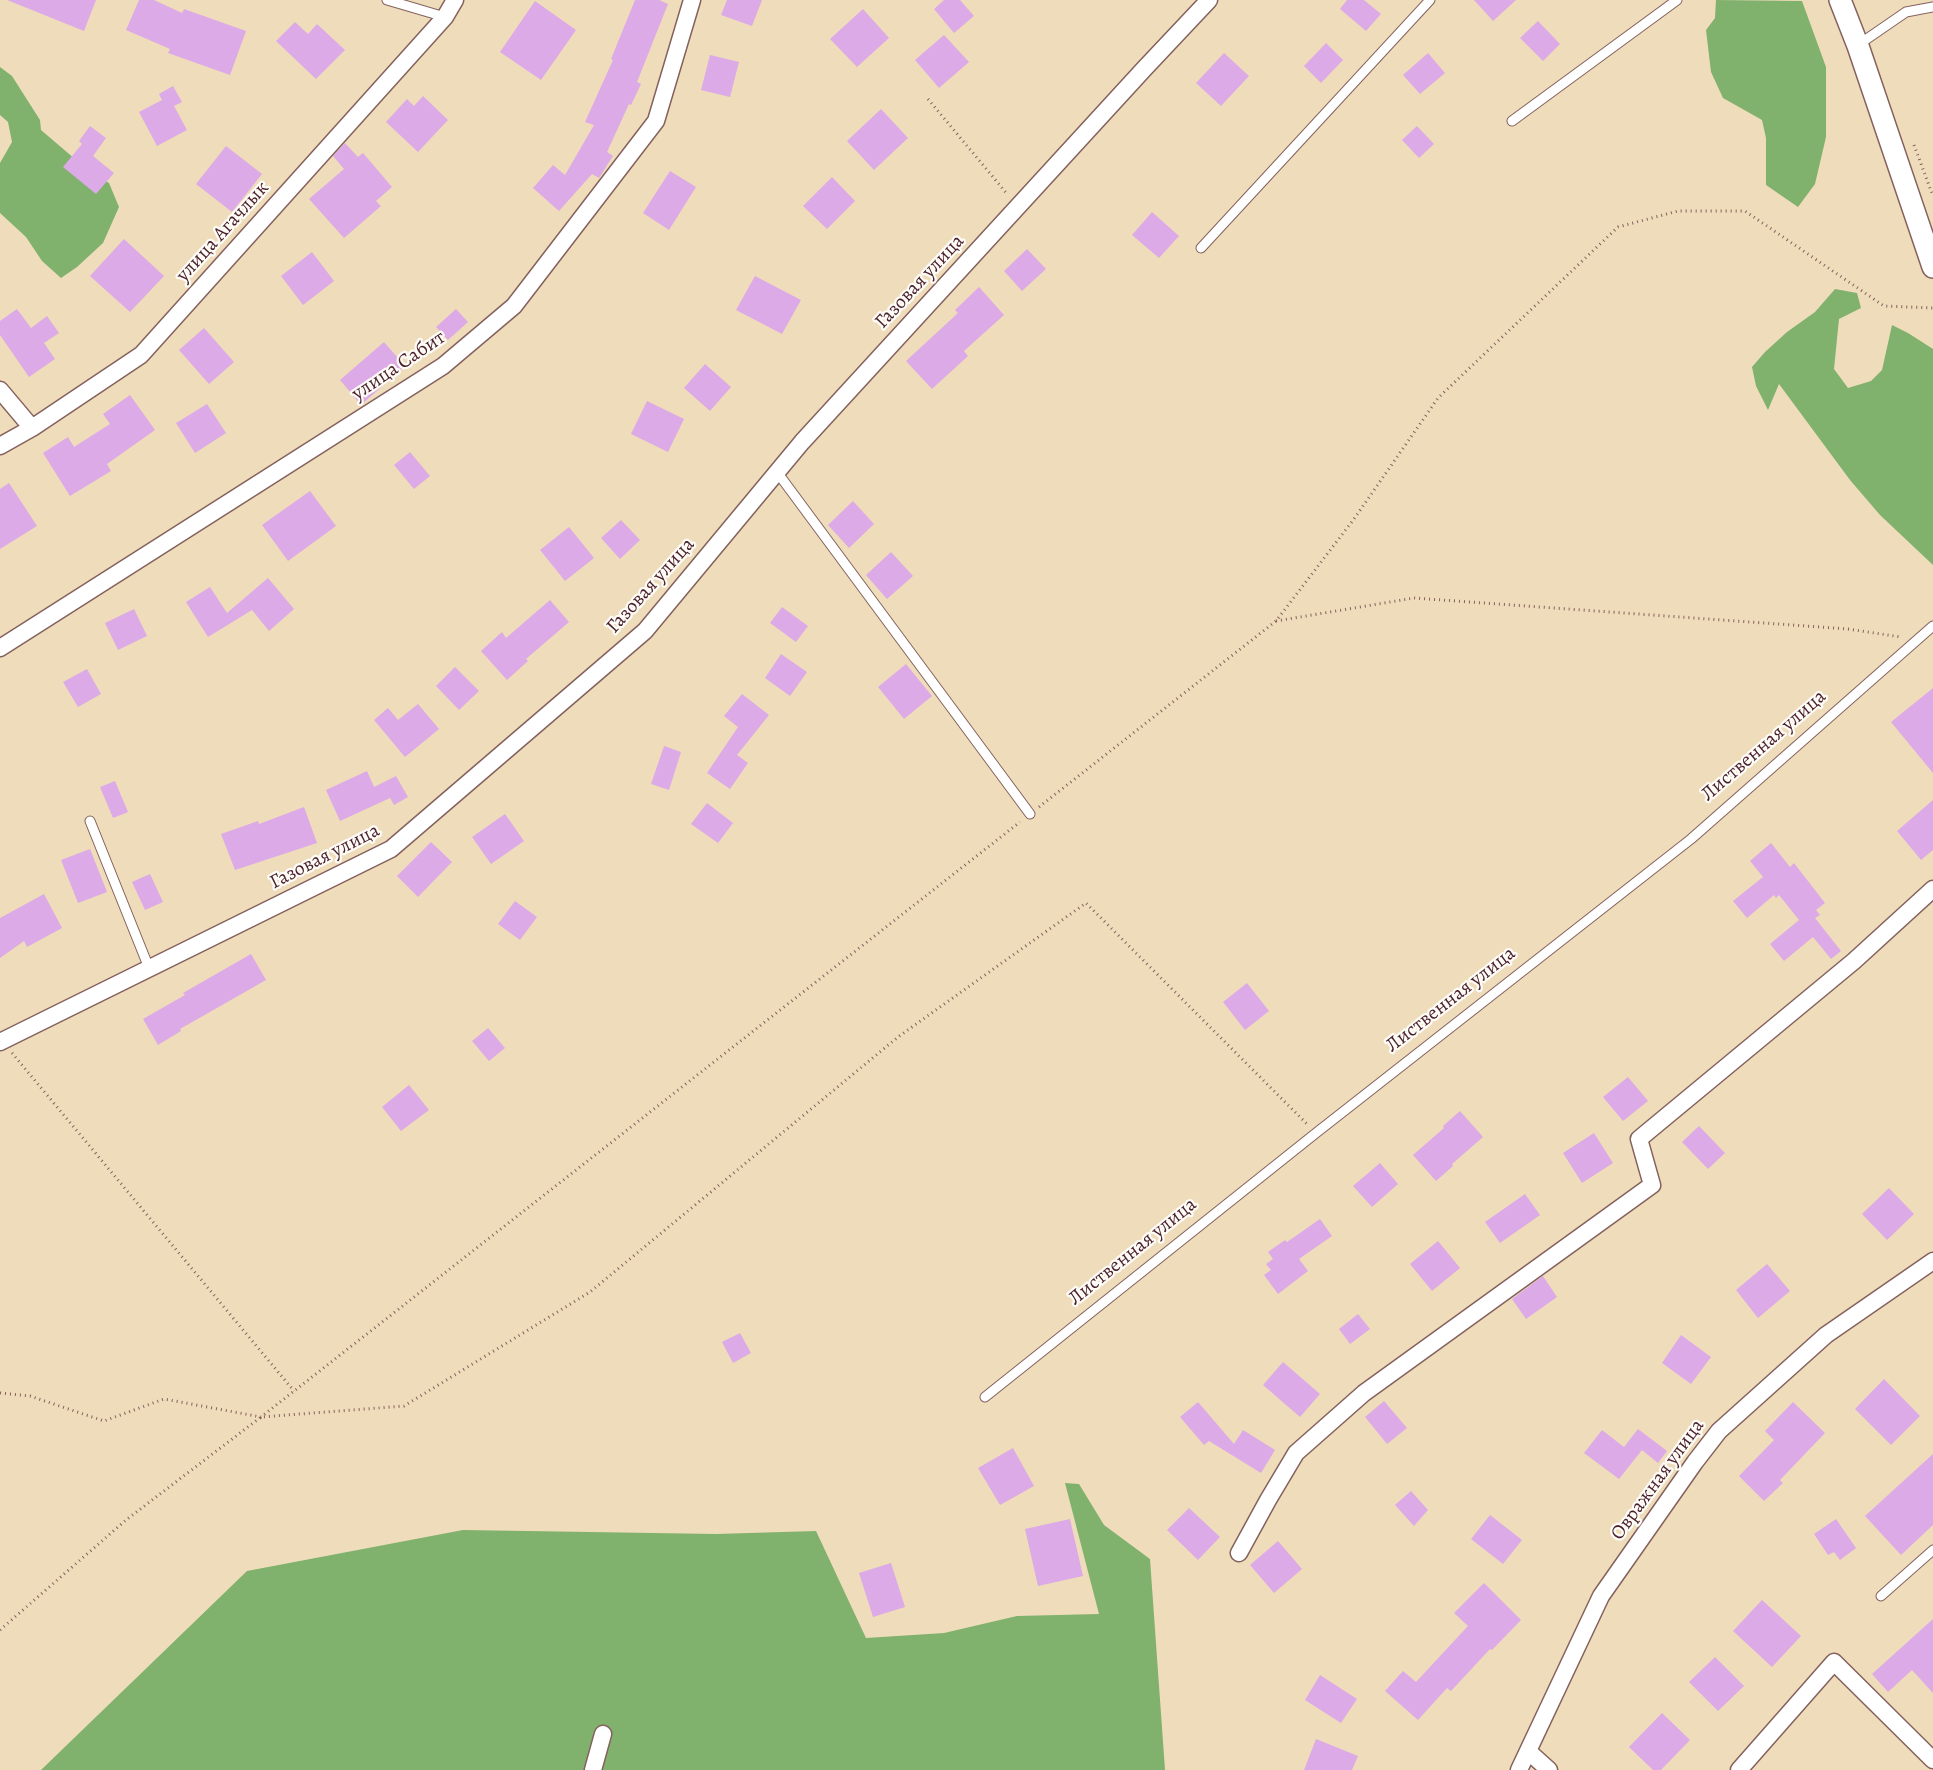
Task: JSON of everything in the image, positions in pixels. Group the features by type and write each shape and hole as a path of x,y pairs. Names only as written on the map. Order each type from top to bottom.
{"street":[{"name":"улица Агачлык","path":"0,446 32,428 141,355 445,17 455,0"},
{"name":"улица Сабит","path":"0,648 443,366 514,306 656,121 692,0"},
{"name":"Газовая улица","path":"1,1041 391,849 645,630 802,442 1209,0"},
{"path":"1840,0 1858,46 1933,267"},
{"path":"0,390 32,428"},
{"path":"1239,1553 1296,1453 1364,1393 1652,1185 1639,1139 1854,961 1933,889"},
{"name":"Овражная улица","path":"1519,1770 1602,1596 1695,1462 1719,1431 1826,1335 1933,1261"},
{"path":"1739,1770 1834,1662 1933,1760"},
{"path":"593,1770 603,1734"},
{"path":"1529,1752 1549,1770"}],"lane":[{"path":"387,0 445,17"},
{"path":"1201,248 1430,0"},
{"path":"1512,122 1677,0"},
{"path":"1858,46 1906,12 1933,7"},
{"path":"777,472 1030,814"},
{"name":"Лиственная улица","path":"985,1397 1316,1133 1691,839 1933,626"},
{"path":"90,821 150,968"},
{"path":"1881,1596 1933,1550"}],"path":[{"path":"928,100 1018,206"},
{"path":"0,1630 126,1520 261,1417 1276,621 1354,518 1438,398 1618,226 1678,211 1745,212 1884,306 1933,308"},
{"path":"1276,621 1414,598 1848,629 1909,638 1921,636"},
{"path":"0,1393 30,1396 104,1421 164,1399 261,1417 404,1406 590,1292 898,1037 1086,903 1316,1133"},
{"path":"1,1041 294,1391"}],"green space":[{"path":"1716,0 1802,1 1826,67 1826,137 1815,184 1798,207 1766,185 1766,138 1762,120 1723,98 1711,72 1706,30 1715,18"},
{"path":"0,67 12,76 40,120 41,130 89,171 109,183 119,207 103,243 77,267 61,278 42,261 26,237 0,213 0,163 12,142 8,122 0,115"},
{"path":"1835,289 1857,293 1861,308 1839,319 1834,369 1848,388 1871,381 1882,370 1892,325 1933,349 1933,565 1880,515 1850,480 1779,384 1768,410 1756,386 1752,367 1787,332 1815,312"},
{"path":"1065,1483 1079,1484 1104,1525 1150,1559 1165,1770 41,1770 247,1571 463,1530 716,1534 816,1531 866,1638 944,1633 1017,1616 1099,1614"}],"building":[{"path":"7,0 96,0 84,31"},
{"path":"139,0 154,0 182,13 184,9 246,31 230,75 168,53 170,49 126,30"},
{"path":"635,0 659,0 668,4 637,82 641,84 631,105 629,104 607,152 613,156 599,178 592,174 559,211 533,188 553,165 565,175 594,125 585,122 613,60 611,59"},
{"path":"727,0 762,0 752,26 721,15"},
{"path":"944,0 960,0 974,16 954,33 934,9"},
{"path":"1347,0 1364,0 1381,14 1366,31 1340,9"},
{"path":"1474,0 1516,0 1493,21"},
{"path":"535,1 576,30 541,80 500,52"},
{"path":"863,9 889,38 857,67 830,39"},
{"path":"1538,21 1560,44 1543,61 1520,38"},
{"path":"295,22 308,34 317,24 345,50 316,79 276,41"},
{"path":"944,35 969,62 939,88 915,60"},
{"path":"1326,43 1343,60 1321,83 1304,66"},
{"path":"1224,53 1249,76 1221,106 1196,83"},
{"path":"1428,53 1445,73 1420,94 1403,75"},
{"path":"710,55 739,62 730,97 701,90"},
{"path":"173,86 182,102 174,106 187,130 157,146 139,112 162,100 159,94"},
{"path":"423,96 448,120 418,152 386,122 407,99 414,106"},
{"path":"881,109 908,138 874,170 847,141"},
{"path":"90,126 106,138 93,156 114,173 96,194 63,167 82,144 79,141"},
{"path":"1417,126 1434,144 1419,158 1402,140"},
{"path":"345,143 358,157 363,153 392,187 376,201 381,206 344,238 309,199 344,169 333,156"},
{"path":"226,146 262,174 232,212 196,184"},
{"path":"670,171 696,187 669,230 643,213"},
{"path":"832,177 855,201 827,229 803,206"},
{"path":"1152,212 1179,236 1159,258 1132,235"},
{"path":"124,239 164,276 130,312 90,276"},
{"path":"1027,249 1046,269 1022,291 1004,271"},
{"path":"312,252 334,281 303,305 281,276"},
{"path":"755,276 801,300 782,334 736,310"},
{"path":"979,287 1004,315 964,351 968,356 932,389 906,361 958,313 955,310"},
{"path":"17,309 31,328 47,316 59,333 44,343 55,359 29,377 0,335 0,321"},
{"path":"456,309 468,322 448,340 436,327"},
{"path":"204,328 234,362 209,384 179,350"},
{"path":"384,342 405,366 361,405 340,380"},
{"path":"705,364 731,387 710,411 684,388"},
{"path":"130,395 155,430 107,464 111,471 70,496 43,453 68,437 74,447 110,424 103,414"},
{"path":"647,401 684,419 668,452 631,434"},
{"path":"207,404 226,433 195,453 176,423"},
{"path":"410,452 430,476 414,489 394,465"},
{"path":"9,483 37,526 0,549 0,489"},
{"path":"310,491 336,526 288,561 262,525"},
{"path":"853,501 874,524 849,548 828,525"},
{"path":"621,520 640,540 620,559 601,538"},
{"path":"569,527 594,558 565,581 540,550"},
{"path":"891,552 913,576 887,599 866,575"},
{"path":"268,578 294,609 269,631 252,610 208,637 186,602 210,587 227,613"},
{"path":"550,600 569,622 526,659 528,661 507,680 481,651 502,632 506,638"},
{"path":"782,607 808,626 796,642 770,623"},
{"path":"134,609 147,636 118,650 105,623"},
{"path":"781,654 807,672 790,696 765,678"},
{"path":"906,664 932,696 904,719 878,687"},
{"path":"455,667 479,691 459,710 436,686"},
{"path":"87,669 101,694 78,707 63,682"},
{"path":"1933,688 1933,773 1891,722"},
{"path":"742,694 769,715 737,755 748,763 730,789 707,773 738,727 724,716"},
{"path":"418,704 439,729 405,757 374,720 388,708 398,720"},
{"path":"664,746 681,752 669,790 651,784"},
{"path":"367,771 374,787 396,776 408,797 394,805 390,798 340,821 326,790"},
{"path":"115,781 128,812 113,818 100,787"},
{"path":"1933,800 1933,850 1921,860 1897,831"},
{"path":"707,803 733,823 718,843 691,824"},
{"path":"304,807 317,843 235,870 221,834 258,821 259,824"},
{"path":"505,814 524,841 491,864 472,837"},
{"path":"431,842 452,862 418,897 397,876"},
{"path":"1771,843 1790,867 1794,863 1825,903 1816,910 1820,915 1815,918 1841,951 1831,959 1813,937 1784,961 1770,944 1799,920 1779,895 1776,898 1774,895 1747,918 1733,901 1763,877 1750,861"},
{"path":"90,849 107,892 78,903 61,860"},
{"path":"150,874 163,902 145,910 132,882"},
{"path":"44,894 62,928 27,947 24,941 0,958 0,918"},
{"path":"515,901 537,917 520,940 498,924"},
{"path":"251,954 266,980 180,1029 181,1031 158,1045 143,1019 185,995 183,993"},
{"path":"1247,983 1269,1011 1245,1030 1223,1002"},
{"path":"488,1028 505,1048 489,1061 472,1041"},
{"path":"1628,1077 1648,1101 1623,1121 1603,1097"},
{"path":"409,1085 429,1110 401,1131 382,1107"},
{"path":"1460,1111 1483,1137 1436,1181 1413,1155"},
{"path":"1699,1126 1725,1153 1708,1169 1682,1142"},
{"path":"1594,1133 1613,1163 1582,1183 1563,1153"},
{"path":"1380,1163 1398,1184 1372,1207 1353,1186"},
{"path":"1889,1188 1914,1214 1887,1240 1862,1214"},
{"path":"1525,1194 1540,1215 1500,1243 1485,1222"},
{"path":"1320,1219 1332,1236 1299,1259 1308,1271 1278,1294 1264,1275 1271,1270 1266,1264 1273,1259 1268,1252 1285,1240 1287,1242"},
{"path":"1438,1241 1460,1268 1432,1291 1410,1264"},
{"path":"1767,1264 1790,1291 1758,1318 1736,1290"},
{"path":"1543,1276 1557,1297 1526,1319 1512,1299"},
{"path":"1358,1314 1370,1329 1350,1344 1339,1329"},
{"path":"740,1333 751,1353 733,1363 722,1342"},
{"path":"1681,1335 1711,1357 1691,1384 1662,1363"},
{"path":"1283,1362 1320,1394 1300,1417 1263,1385"},
{"path":"1884,1379 1920,1416 1891,1445 1855,1409"},
{"path":"1384,1401 1407,1428 1387,1444 1365,1417"},
{"path":"1198,1402 1234,1444 1243,1430 1275,1450 1261,1473 1209,1441 1204,1445 1180,1417"},
{"path":"1793,1402 1825,1433 1780,1480 1783,1483 1764,1501 1739,1476 1774,1440 1765,1431"},
{"path":"1638,1429 1667,1451 1658,1463 1642,1450 1619,1479 1584,1453 1602,1430 1624,1447"},
{"path":"1013,1448 1034,1486 1000,1505 978,1468"},
{"path":"1933,1454 1933,1525 1901,1555 1865,1516"},
{"path":"1411,1491 1428,1510 1414,1526 1395,1505"},
{"path":"1189,1508 1220,1537 1198,1560 1167,1530"},
{"path":"1490,1515 1522,1540 1503,1564 1471,1539"},
{"path":"1070,1519 1083,1576 1038,1586 1025,1529"},
{"path":"1836,1519 1856,1548 1840,1560 1834,1552 1828,1555 1814,1534"},
{"path":"1278,1541 1302,1569 1274,1593 1250,1565"},
{"path":"891,1563 905,1607 873,1617 859,1573"},
{"path":"1484,1583 1521,1620 1492,1650 1490,1649 1451,1691 1447,1688 1418,1720 1385,1691 1403,1671 1416,1682 1468,1626 1454,1613"},
{"path":"1762,1600 1801,1636 1772,1667 1733,1631"},
{"path":"1933,1619 1933,1693 1912,1670 1888,1692 1872,1674"},
{"path":"1715,1657 1744,1686 1718,1711 1689,1682"},
{"path":"1320,1675 1357,1699 1341,1723 1305,1700"},
{"path":"1662,1713 1690,1740 1661,1770 1653,1770 1629,1747"},
{"path":"1316,1739 1358,1756 1352,1770 1304,1770"}]}
